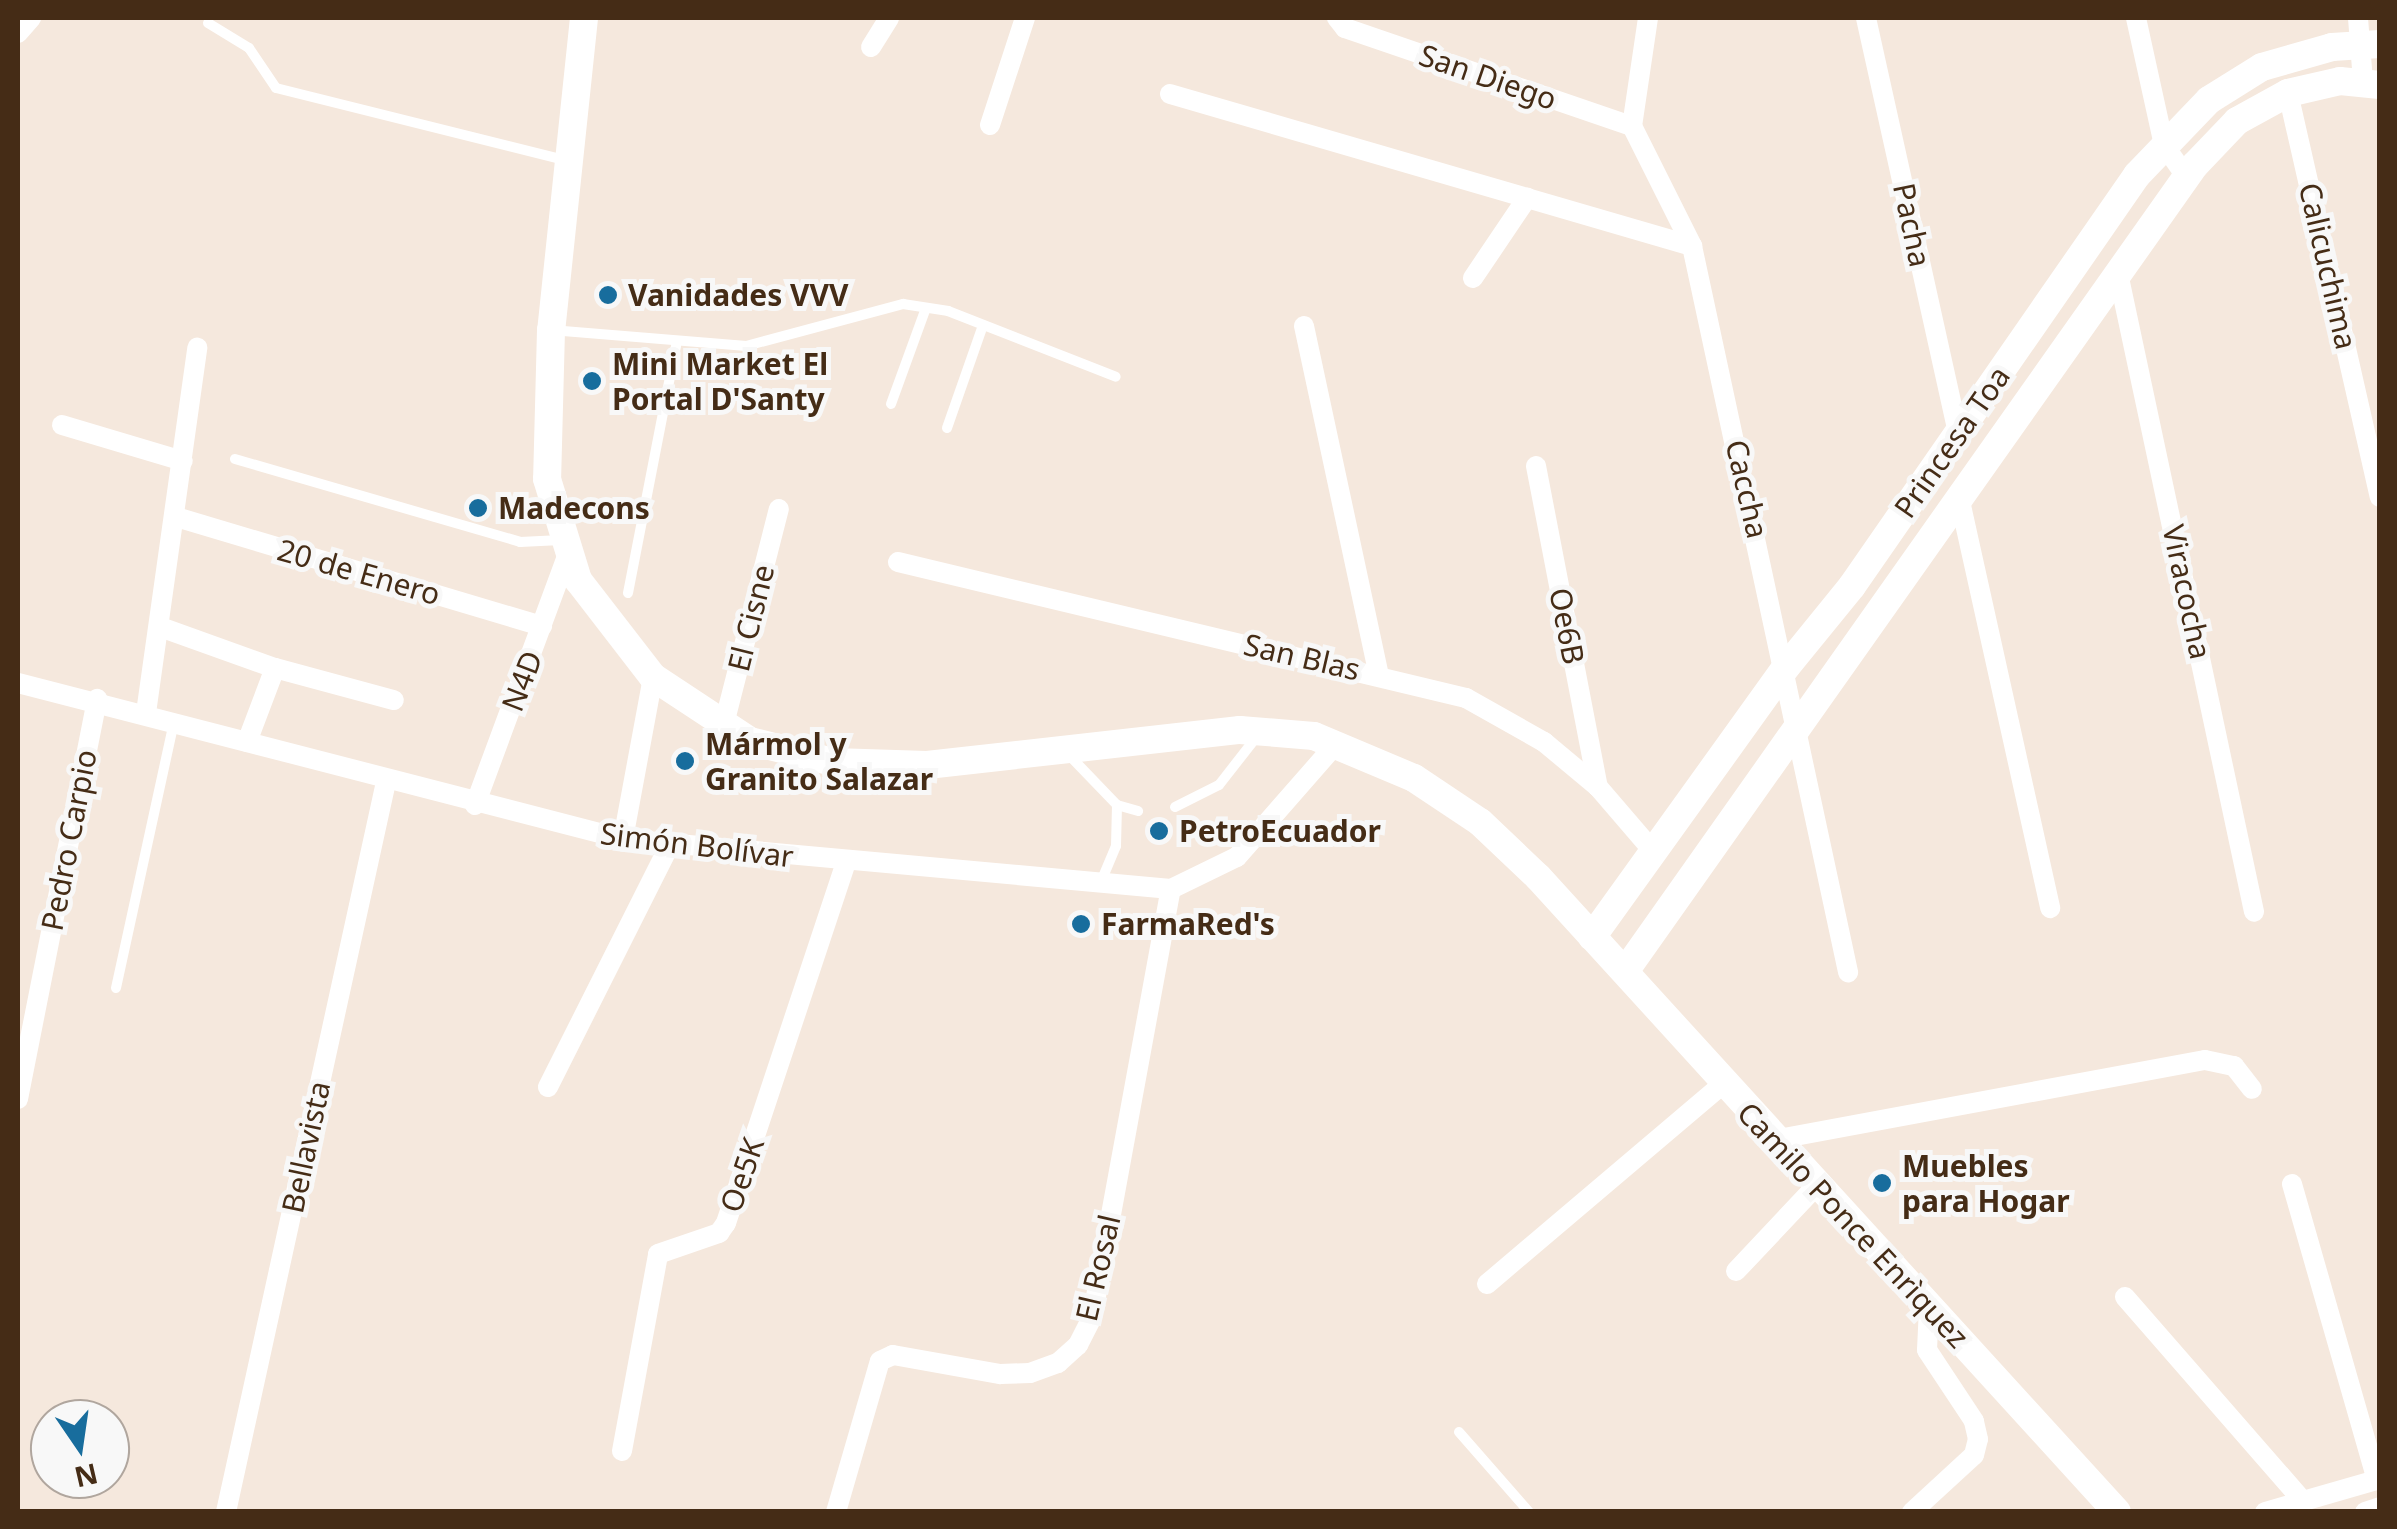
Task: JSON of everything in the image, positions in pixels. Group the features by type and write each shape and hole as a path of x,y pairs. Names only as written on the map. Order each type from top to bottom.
{"main road":[{"name":"Camilo Ponce Enrìquez","path":"584,18 552,330 544,455 564,548 592,606 654,677 723,728 788,754 882,766 1260,731 1336,744 1414,778 1480,822 1626,970 1773,1140 2117,1512"},
{"name":"Princesa Toa","path":"1592,937 1786,666 1852,586 2136,176 2209,100 2262,67 2367,35"},
{"name":"Princesa Toa","path":"1626,970 2186,176 2237,121 2288,93 2371,83"}],"street":[{"path":"18,33 31,18"},
{"path":"871,47 889,18"},
{"path":"990,124 1024,18"},
{"path":"1632,126 1648,18"},
{"name":"Pacha","path":"1866,18 1958,434"},
{"path":"2136,18 2164,145 2186,176"},
{"name":"San Diego","path":"1341,23 1632,126"},
{"path":"2367,35 2371,83"},
{"name":"Calicuchima","path":"2288,93 2380,497"},
{"path":"1170,94 1692,246"},
{"name":"Caccha","path":"1632,126 1692,246 1786,666 1848,972"},
{"path":"1474,278 1527,198"},
{"name":"Viracocha","path":"2118,272 2254,912"},
{"path":"1304,326 1379,675"},
{"path":"146,712 163,628 198,348"},
{"path":"62,426 183,462"},
{"name":"Oe6B","path":"1536,466 1598,786"},
{"path":"1960,501 2050,908"},
{"name":"El Cisne","path":"723,728 779,509"},
{"name":"20 de Enero","path":"176,518 542,626"},
{"name":"N4D","path":"475,805 542,626 564,548"},
{"name":"San Blas","path":"898,562 1379,675 1504,715 1598,786 1652,852"},
{"path":"163,628 275,668 394,700"},
{"path":"246,742 275,668"},
{"path":"624,839 654,677"},
{"name":"Simón Bolívar","path":"18,683 146,712 475,805 624,839 1170,890"},
{"name":"Pedro Carpio","path":"18,1099 97,699"},
{"path":"1170,890 1236,857 1336,744"},
{"name":"Bellavista","path":"226,1512 386,782"},
{"path":"548,1087 669,846"},
{"name":"Oe5K","path":"622,1451 658,1254 719,1233 726,1223 846,862"},
{"name":"El Rosal","path":"836,1512 880,1361 893,1356 1000,1374 1030,1373 1078,1345 1092,1318 1170,890"},
{"path":"1773,1140 2205,1060 2234,1066 2252,1089"},
{"path":"1488,1284 1724,1083"},
{"path":"2264,1512 2378,1479 2292,1184"},
{"path":"1736,1271 1816,1186"},
{"path":"2125,1297 2302,1500"},
{"path":"1912,1512 1962,1468 1978,1439 1974,1422 1927,1350 1928,1307"},
{"path":"2364,1512 2380,1507"}],"lane":[{"path":"208,23 249,48 276,88 570,161"},
{"path":"552,330 746,346 903,304 983,325 1116,377"},
{"path":"891,404 926,308"},
{"path":"946,428 983,325"},
{"path":"628,592 677,342"},
{"path":"235,459 520,542 564,548"},
{"path":"116,988 174,721"},
{"path":"1175,808 1219,785 1260,731"},
{"path":"1063,748 1116,804 1138,811"},
{"path":"1100,884 1116,846 1116,804"},
{"path":"1459,1432 1529,1512"}],"place":[{"name":"Vanidades VVV","path":"608,295"},
{"name":"Mini Market El Portal D'Santy","path":"592,381"},
{"name":"Madecons","path":"478,508"},
{"name":"Mármol y Granito Salazar","path":"685,761"},
{"name":"PetroEcuador","path":"1159,831"},
{"name":"FarmaRed's","path":"1081,924"},
{"name":"Muebles para Hogar","path":"1882,1183"}]}
